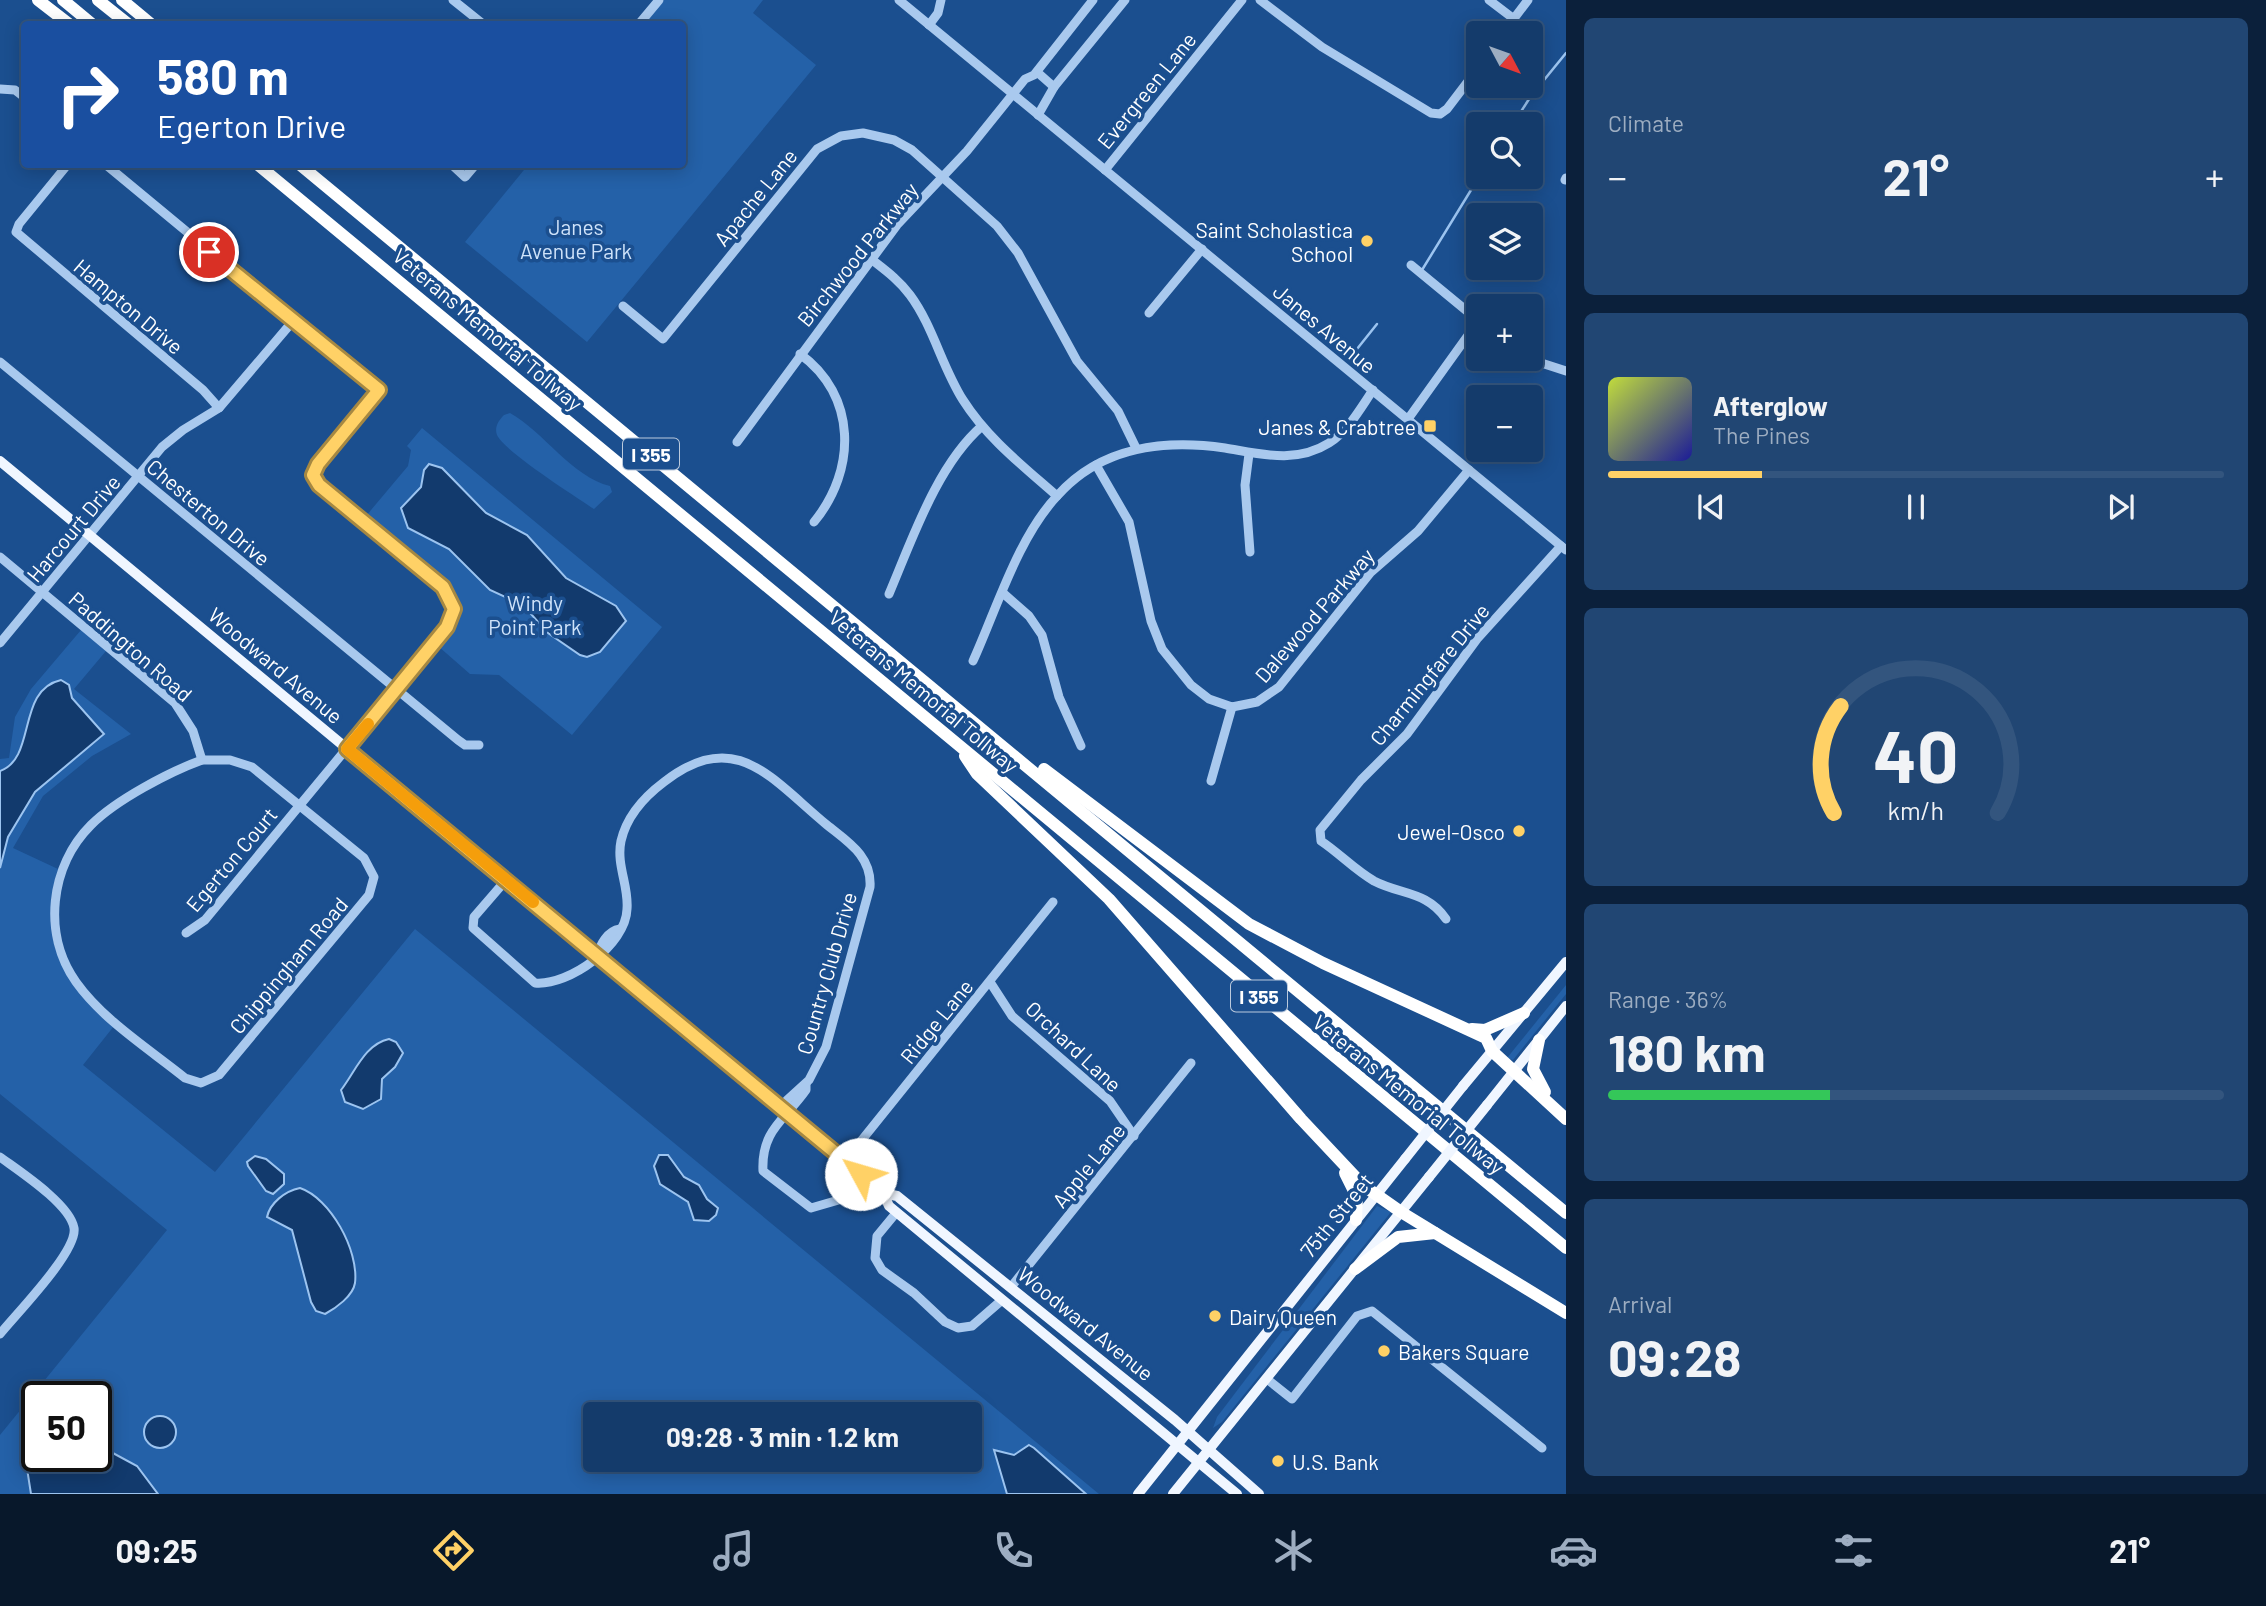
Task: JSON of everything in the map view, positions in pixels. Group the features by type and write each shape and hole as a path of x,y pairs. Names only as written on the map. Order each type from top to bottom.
{"highway":[{"path":"38,0 65,21"},
{"path":"63,0 88,21"},
{"path":"98,0 124,21"},
{"path":"122,0 147,21"},
{"name":"Veterans Memorial Tollway","path":"262,168 1566,1248"},
{"name":"Veterans Memorial Tollway","path":"304,168 1566,1213"},
{"path":"955,742 977,774 1109,899 1334,1155 1376,1196 1566,1313"},
{"path":"1002,744 1048,772 1249,924 1323,963 1486,1038 1492,1051 1566,1119"},
{"path":"1469,1028 1485,1030 1524,1013"},
{"path":"1539,1040 1533,1069 1550,1102"},
{"path":"1334,1155 1357,1197 1356,1220"},
{"path":"1356,1269 1398,1237 1435,1233"}],"main road":[{"name":"Woodward Avenue","path":"0,461 861,1174 883,1193 896,1213 1237,1494"},
{"name":"75th Street","path":"1138,1494 1463,1086 1566,962"},
{"path":"1173,1494 1566,1006"},
{"name":"Woodward Avenue","path":"883,1193 897,1196 1011,1287 1187,1431 1259,1494"}],"street":[{"path":"453,0 479,21"},
{"path":"642,21 659,0"},
{"name":"Janes Avenue","path":"899,0 1564,548"},
{"path":"929,25 938,13 941,0"},
{"name":"Birchwood Parkway","path":"737,442 871,259 1025,79 1037,72 1093,0"},
{"path":"1038,115 1054,88 1125,0"},
{"name":"Evergreen Lane","path":"1105,170 1242,0"},
{"path":"1260,0 1332,53 1426,111 1440,114 1452,104 1466,85"},
{"path":"1489,0 1514,19 1528,0"},
{"path":"1037,72 1054,88"},
{"path":"2,88 21,96"},
{"name":"Apache Lane","path":"623,306 663,339 811,155 832,140 863,133 887,138 912,150 942,178"},
{"name":"Hampton Drive","path":"65,168 19,224 16,232 203,390 219,408"},
{"path":"110,168 293,321"},
{"path":"456,168 465,177 473,168"},
{"path":"942,178 1010,241 1077,361 1118,411 1136,448"},
{"path":"1149,313 1202,248"},
{"path":"871,259 901,284 915,302 956,387 982,426 1057,496"},
{"path":"1411,265 1466,310"},
{"name":"Egerton Court","path":"186,933 205,920 347,749 450,623 454,609 443,587 319,485 313,475 318,464 379,390 293,321"},
{"name":"Harcourt Drive","path":"0,643 172,437 219,408 293,321"},
{"path":"1408,419 1466,339"},
{"path":"800,354 828,379 839,402 844,425 838,482 827,507 814,522"},
{"name":"Chesterton Drive","path":"0,362 458,740 465,745 479,745"},
{"path":"1543,364 1566,371"},
{"path":"974,661 1032,529 1057,496 1096,465 1136,448 1184,444 1290,457 1321,447 1351,422 1373,390"},
{"path":"889,594 948,467 961,445 982,426"},
{"path":"1249,454 1245,485 1250,552"},
{"path":"1096,465 1129,522 1151,621 1162,649 1191,685 1209,699 1231,708 1211,781"},
{"name":"Dalewood Parkway","path":"1231,708 1256,702 1279,687 1371,572 1418,531 1469,470"},
{"name":"Charmingfare Drive","path":"1446,919 1440,909 1420,895 1378,883 1364,874 1321,841 1320,830 1362,780 1407,734 1477,639 1564,548"},
{"name":"Paddington Road","path":"0,557 175,703 192,731 202,760"},
{"path":"1004,594 1029,616 1042,635 1059,697 1081,746"},
{"name":"Country Club Drive","path":"597,956 600,945 614,930 620,929 628,911 620,856 631,817 651,792 681,769 700,759 721,756 752,765 858,850 867,865 870,887 826,1047 806,1084 806,1090 772,1129 766,1142 763,1171 811,1208 842,1199 861,1174"},
{"path":"202,760 230,760 245,764 300,805"},
{"name":"Chippingham Road","path":"202,760 113,808 92,824 74,846 64,865 55,911 62,956 87,996 185,1078 201,1083 219,1075 369,895 374,877 361,856 300,805"},
{"path":"506,880 474,917 473,928 535,982 576,971 597,956"},
{"name":"Ridge Lane","path":"845,1161 1053,902"},
{"name":"Orchard Lane","path":"990,982 1012,1016 1110,1101 1134,1136"},
{"name":"Apple Lane","path":"1011,1287 1191,1063"},
{"path":"0,1334 66,1254 74,1238 74,1227 58,1203 2,1162"},
{"path":"896,1213 877,1236 875,1258 882,1270 914,1293 944,1322 958,1328 972,1326 1002,1300"},
{"path":"1268,1379 1292,1399 1357,1316 1372,1311 1542,1448"}],"green space":[{"name":"Janes Avenue Park","path":"664,0 763,0 753,13 816,65 587,342 465,242 526,168 686,168 686,21 646,21"},
{"path":"510,413 570,464 596,481 610,486 612,492 594,509 513,452 497,435 496,429 504,415"},
{"name":"Windy Point Park","path":"422,428 662,627 572,735 499,675 470,674 438,646 459,618 455,592 366,516 408,466 411,450 407,446"},
{"path":"81,630 106,651 74,689 131,734 92,756 43,796 13,848 58,869 52,894 51,917 53,938 59,957 80,992 114,1026 83,1065 215,1172 415,929 1099,1494 0,1494 0,1435 21,1409 21,1472 112,1472 112,1381 44,1381 167,1230 0,1094 0,759 9,758 15,717 31,689"},
{"path":"1566,985 1566,994 1513,1060 1507,1058"},
{"path":"1377,1206 1391,1212 1222,1422 1213,1428 1217,1417"}],"shaded area":[{"path":"429,464 442,468 486,513 527,535 566,578 616,606 626,621 600,652 587,657 580,655 548,633 523,605 490,590 449,549 408,528 401,508 421,487 424,470"},
{"path":"61,680 69,685 72,698 104,734 35,792 8,837 0,868 0,771 11,764 19,753 38,697 47,686"},
{"path":"389,1039 396,1042 403,1053 395,1067 382,1079 381,1099 363,1109 345,1102 341,1090 361,1060 373,1047"},
{"path":"659,1155 668,1155 684,1177 699,1185 707,1199 718,1208 716,1215 709,1221 694,1220 688,1202 660,1184 654,1166"},
{"path":"255,1156 266,1159 284,1174 284,1184 273,1194 266,1191 248,1166 247,1162"},
{"path":"300,1188 322,1202 332,1214 347,1241 355,1270 354,1288 343,1301 325,1314 316,1311 311,1302 292,1230 267,1217 279,1198"},
{"path":"160,1416 171,1421 176,1432 171,1443 160,1448 149,1443 144,1432 149,1421"},
{"path":"1029,1445 1086,1494 1007,1494 994,1450 1014,1455"},
{"path":"112,1453 137,1466 158,1494 31,1494 28,1472 112,1472"}],"waterway":[{"path":"1521,112 1566,53"},
{"path":"1422,270 1472,189"},
{"path":"1357,349 1377,324"}],"slow traffic":[{"path":"368,724 347,749 533,902"}],"place":[{"name":"Saint Scholastica School","path":"1367,241"},
{"name":"Janes & Crabtree","path":"1430,426"},
{"name":"Jewel-Osco","path":"1519,831"},
{"name":"Dairy Queen","path":"1215,1316"},
{"name":"Bakers Square","path":"1384,1351"},
{"name":"U.S. Bank","path":"1278,1461"}],"route":[{"path":"209,252 379,390 314,469 313,475 319,485 443,587 449,594 454,609 447,627 347,749 861,1174"}]}
